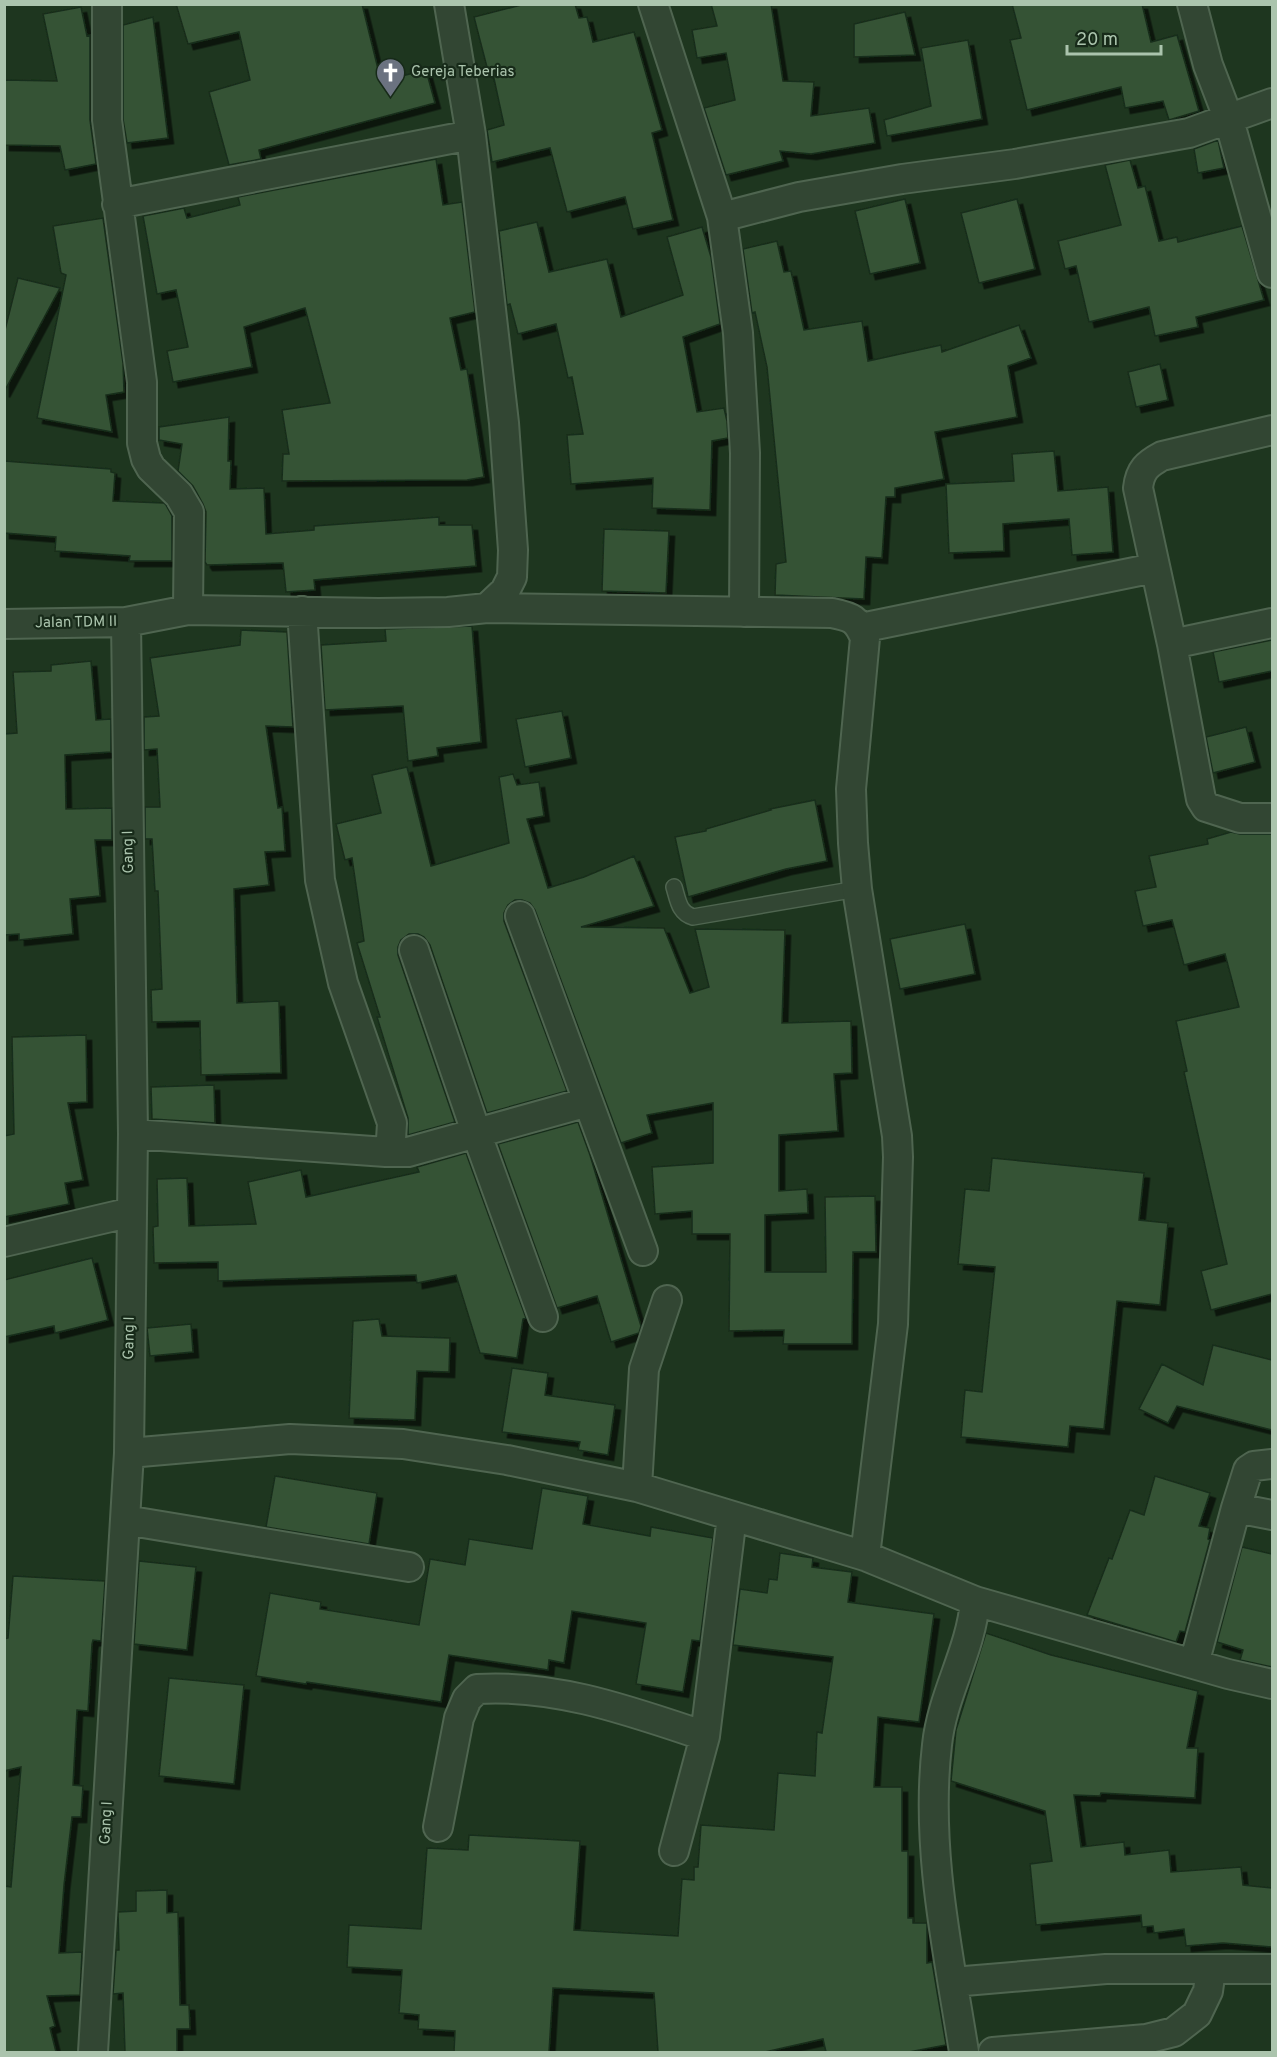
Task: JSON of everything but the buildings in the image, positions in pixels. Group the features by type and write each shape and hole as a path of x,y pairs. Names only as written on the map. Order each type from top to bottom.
{"street":[{"path":"107,4 107,120 142,382 142,443 151,468 179,495 189,512 188,610"},
{"path":"449,4 471,135 498,361 513,550 512,577 505,591 487,608"},
{"path":"653,4 722,217 738,333 744,432 744,612"},
{"path":"1192,4 1208,65 1229,120 1272,273"},
{"path":"722,217 799,197 902,179 1015,164 1189,133 1272,103"},
{"path":"117,204 471,135"},
{"path":"1272,430 1162,456 1148,464 1139,479 1138,488 1172,644 1201,799 1206,807 1240,818 1272,818"},
{"path":"866,1556 893,1324 898,1157 895,1124 857,889 851,789 865,638 861,628 1154,568"},
{"name":"Jalan TDM II","path":"4,624 136,620 188,610 448,612 487,608 832,613 851,616 861,628"},
{"path":"302,611 320,880 343,983 392,1123 391,1140 386,1152"},
{"name":"Gang I","path":"93,2052 129,1452 136,620"},
{"path":"1172,644 1272,623"},
{"path":"520,916 643,1251"},
{"path":"414,950 476,1132 543,1317"},
{"path":"133,1134 408,1152 588,1102"},
{"path":"4,1242 132,1212"},
{"path":"637,1487 644,1370 667,1300"},
{"path":"129,1452 290,1439 403,1444 507,1460 637,1487 866,1556 975,1601 1272,1684"},
{"path":"1194,1664 1248,1470 1272,1464"},
{"path":"1236,1508 1272,1515"},
{"path":"674,1851 705,1736 732,1516"},
{"path":"124,1520 409,1567"},
{"path":"964,2052 941,1910 932,1812 937,1744 950,1690 974,1622 975,1601"},
{"path":"438,1827 459,1718 467,1699 477,1689 505,1687 598,1701 705,1736"},
{"path":"953,1982 1106,1970 1272,1969"},
{"path":"993,2052 1146,2038 1173,2032 1197,2014 1208,1991 1211,1970"}],"lane":[{"path":"674,887 681,911 693,917 857,889"}],"place":[{"name":"Gereja Teberias","path":"390,98"}]}
